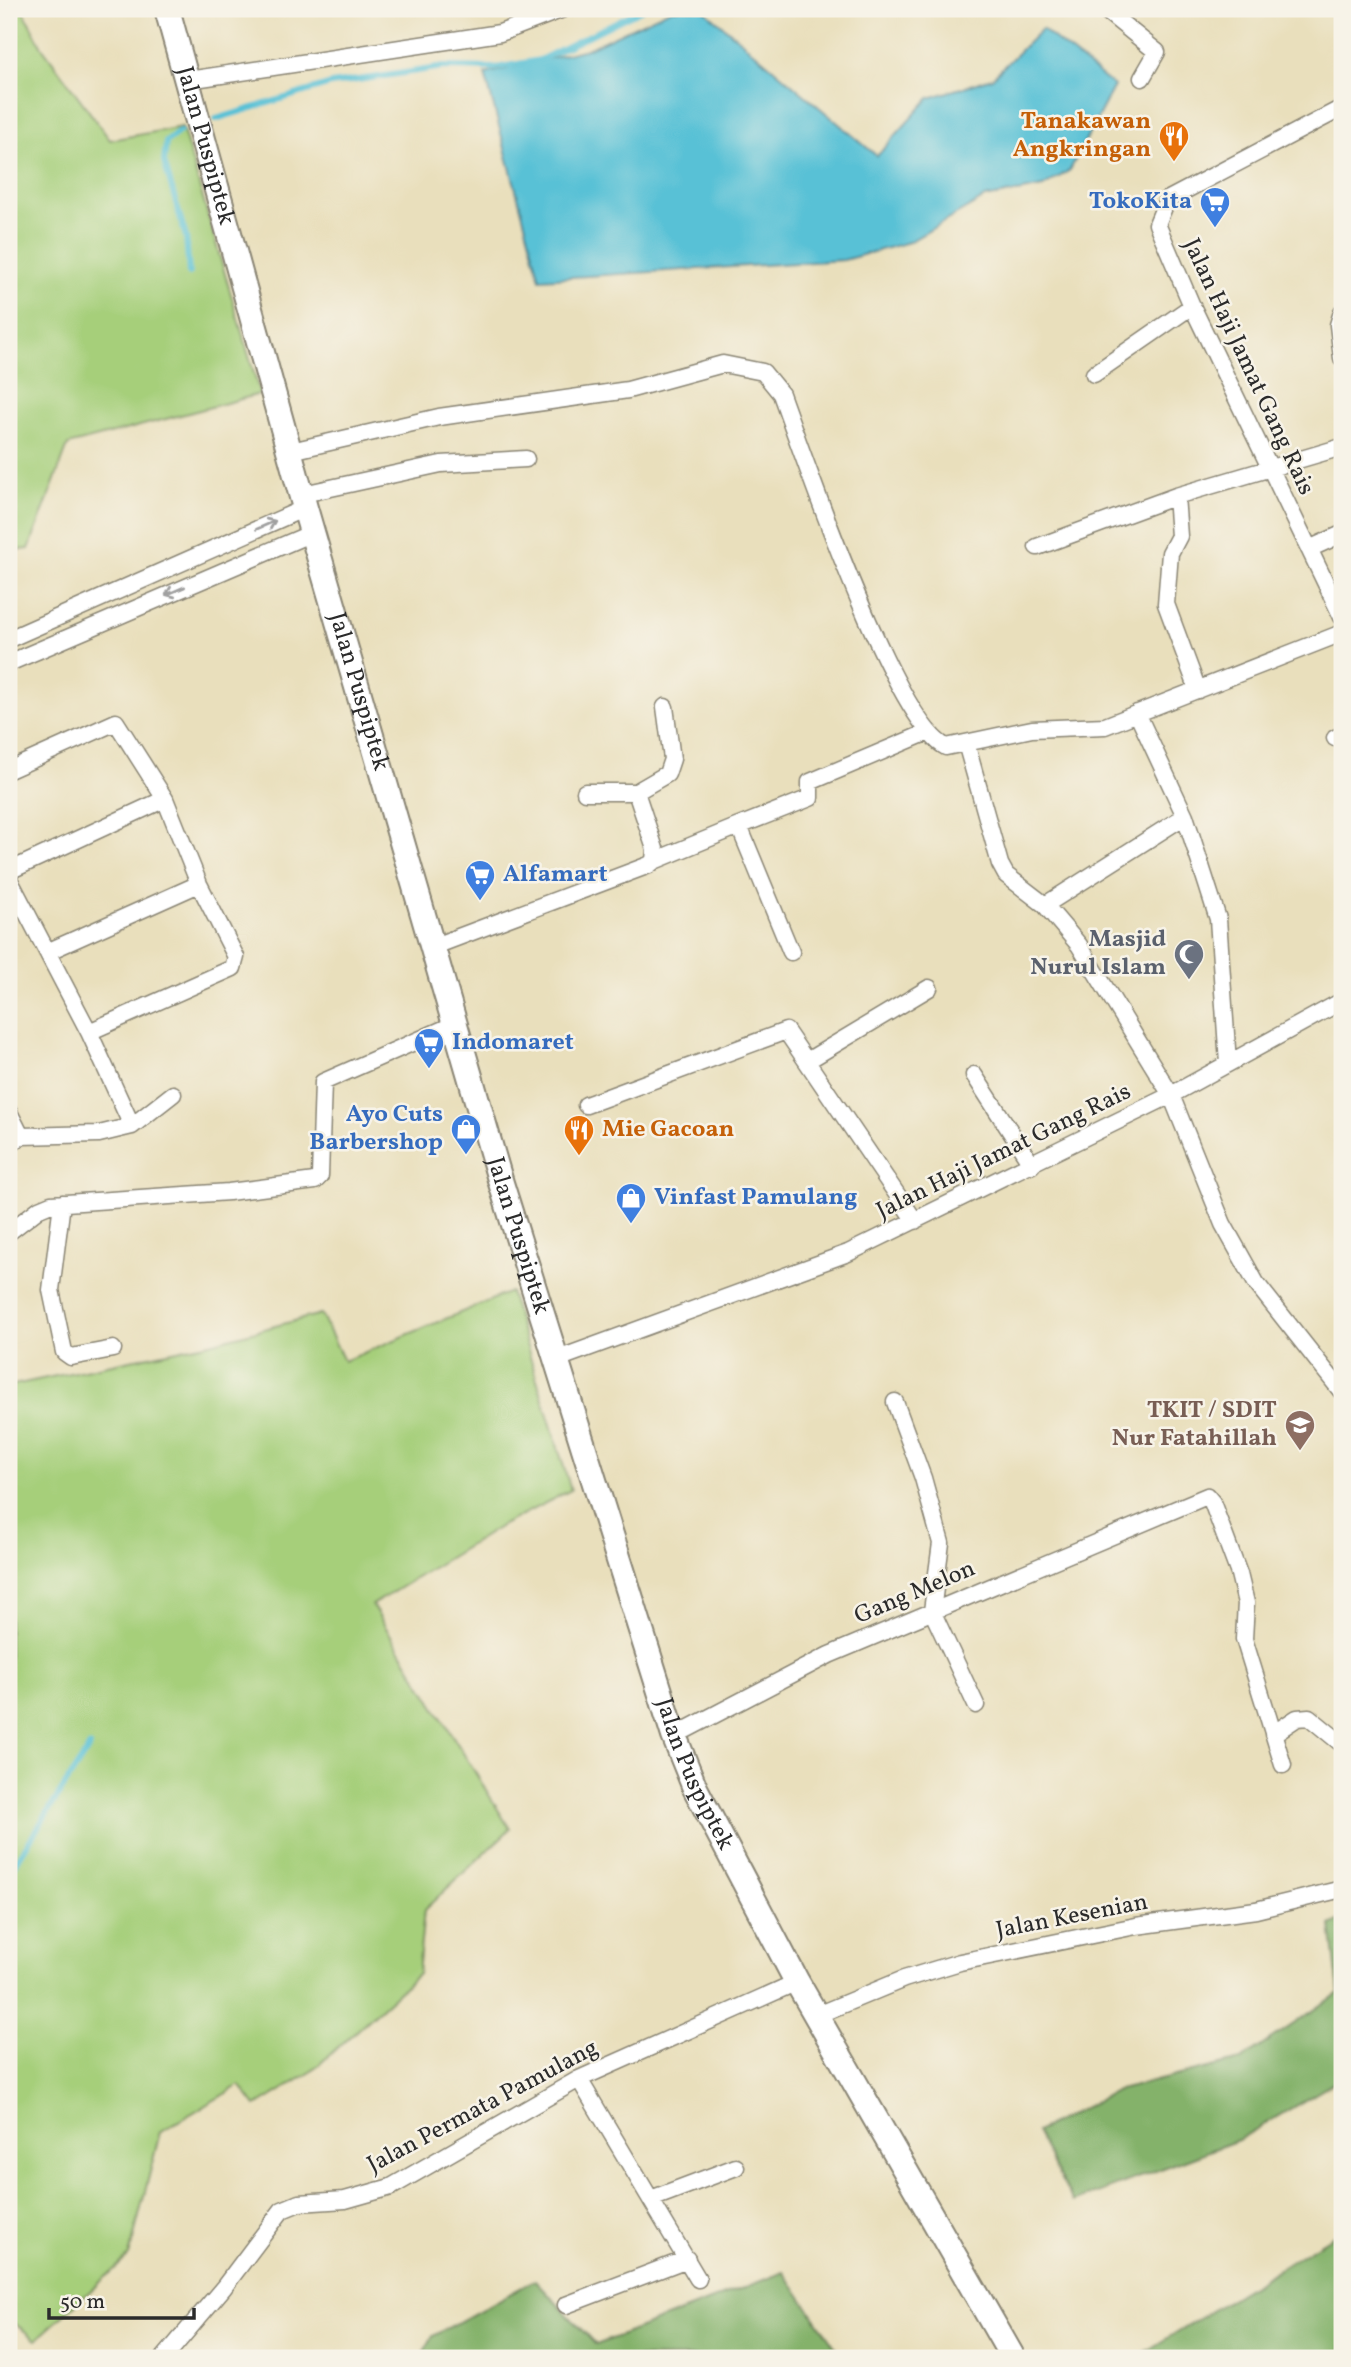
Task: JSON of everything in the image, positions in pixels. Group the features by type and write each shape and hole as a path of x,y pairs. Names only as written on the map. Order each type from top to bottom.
{"main road":[{"name":"Jalan Puspiptek","path":"167,9 312,533 432,947 555,1360 674,1736 695,1788 797,1982 1013,2358"}],"street":[{"path":"188,80 500,33 539,14 563,9"},
{"path":"1110,10 1157,52 1142,78"},
{"name":"Jalan Haji Jamat Gang Rais","path":"1342,108 1167,200 1160,213 1158,230 1342,617"},
{"path":"1094,374 1192,306"},
{"path":"1342,312 1338,325 1342,358"},
{"path":"291,451 439,418 628,390 723,364 763,372 781,394 844,566 895,674 928,732 946,747 1032,730 1105,726 1342,633"},
{"path":"1037,547 1176,496 1342,447"},
{"path":"9,639 85,606 304,501 441,464 526,459"},
{"path":"1176,496 1179,536 1170,553 1166,604 1198,690"},
{"path":"9,663 312,533"},
{"path":"1309,549 1342,534"},
{"path":"85,606 95,626"},
{"path":"584,792 636,792 667,774 672,760 664,707"},
{"path":"1138,713 1185,816 1220,931 1228,1063"},
{"path":"9,771 114,721 165,799 199,884 236,957 233,968 89,1032"},
{"path":"432,947 631,873 654,861 811,797 810,782 928,732"},
{"path":"966,743 1000,864 1015,884 1045,905 1079,945 1171,1095 1223,1224 1256,1283 1342,1392"},
{"path":"636,792 655,849 654,861"},
{"path":"9,872 165,799"},
{"path":"1045,905 1185,816"},
{"path":"739,826 791,952"},
{"path":"9,879 89,1032 132,1126"},
{"path":"47,952 199,884"},
{"path":"807,1061 929,988"},
{"name":"Jalan Haji Jamat Gang Rais","path":"555,1360 826,1262 1032,1165 1171,1095 1342,1001"},
{"path":"9,1232 39,1209 62,1203 164,1197 315,1181 320,1176 323,1082 455,1024"},
{"path":"586,1105 783,1031 788,1032 915,1221"},
{"path":"974,1075 1032,1165"},
{"path":"9,1112 15,1141 99,1134 132,1126 173,1094"},
{"path":"62,1203 51,1290 64,1352 71,1357 113,1349"},
{"path":"895,1402 923,1478 941,1543 932,1611 976,1706"},
{"name":"Gang Melon","path":"674,1736 829,1655 1180,1505 1207,1496 1212,1502 1239,1574 1246,1603 1244,1639 1273,1734"},
{"path":"1283,1765 1273,1734 1297,1718 1309,1717 1342,1744"},
{"name":"Jalan Kesenian","path":"817,2015 904,1979 960,1962 1037,1948 1116,1929 1256,1910 1342,1889"},
{"name":"Jalan Permata Pamulang","path":"164,2358 224,2287 282,2210 299,2203 345,2200 391,2187 579,2079 797,1982"},
{"path":"579,2079 698,2278"},
{"path":"651,2199 736,2167"},
{"path":"566,2305 687,2259"}],"green space":[{"path":"9,9 22,9 42,47 110,140 182,127 260,394 68,445 29,549 9,551"},
{"path":"510,1292 571,1490 504,1524 372,1605 510,1829 424,1910 418,1974 311,2072 256,2106 240,2085 160,2132 129,2256 36,2340 9,2319 9,1386 210,1343 321,1314 344,1361"},
{"path":"1342,1919 1342,2078 1238,2140 1073,2202 1036,2132 1119,2090 1241,2060 1339,1993 1331,1925"},
{"path":"1342,2230 1342,2358 1135,2358"},
{"path":"784,2272 842,2357 420,2358 433,2336 535,2280 596,2345"}],"water":[{"path":"672,9 703,9 877,156 929,98 992,78 1042,29 1114,86 1070,170 1043,187 985,198 909,242 844,260 540,279 485,74 587,49"}],"waterway":[{"path":"216,119 331,84 444,67 496,68 540,60 642,9"},
{"path":"180,131 166,142 164,162 186,237 189,273"},
{"path":"9,1873 90,1746"}],"place":[{"name":"Tanakawan Angkringan","path":"1174,163"},
{"name":"TokoKita","path":"1215,229"},
{"name":"Alfamart","path":"480,902"},
{"name":"Masjid Nurul Islam","path":"1189,981"},
{"name":"Indomaret","path":"429,1070"},
{"name":"Ayo Cuts Barbershop","path":"466,1156"},
{"name":"Mie Gacoan","path":"579,1157"},
{"name":"Vinfast Pamulang","path":"631,1225"},
{"name":"TKIT / SDIT Nur Fatahillah","path":"1300,1452"}]}
